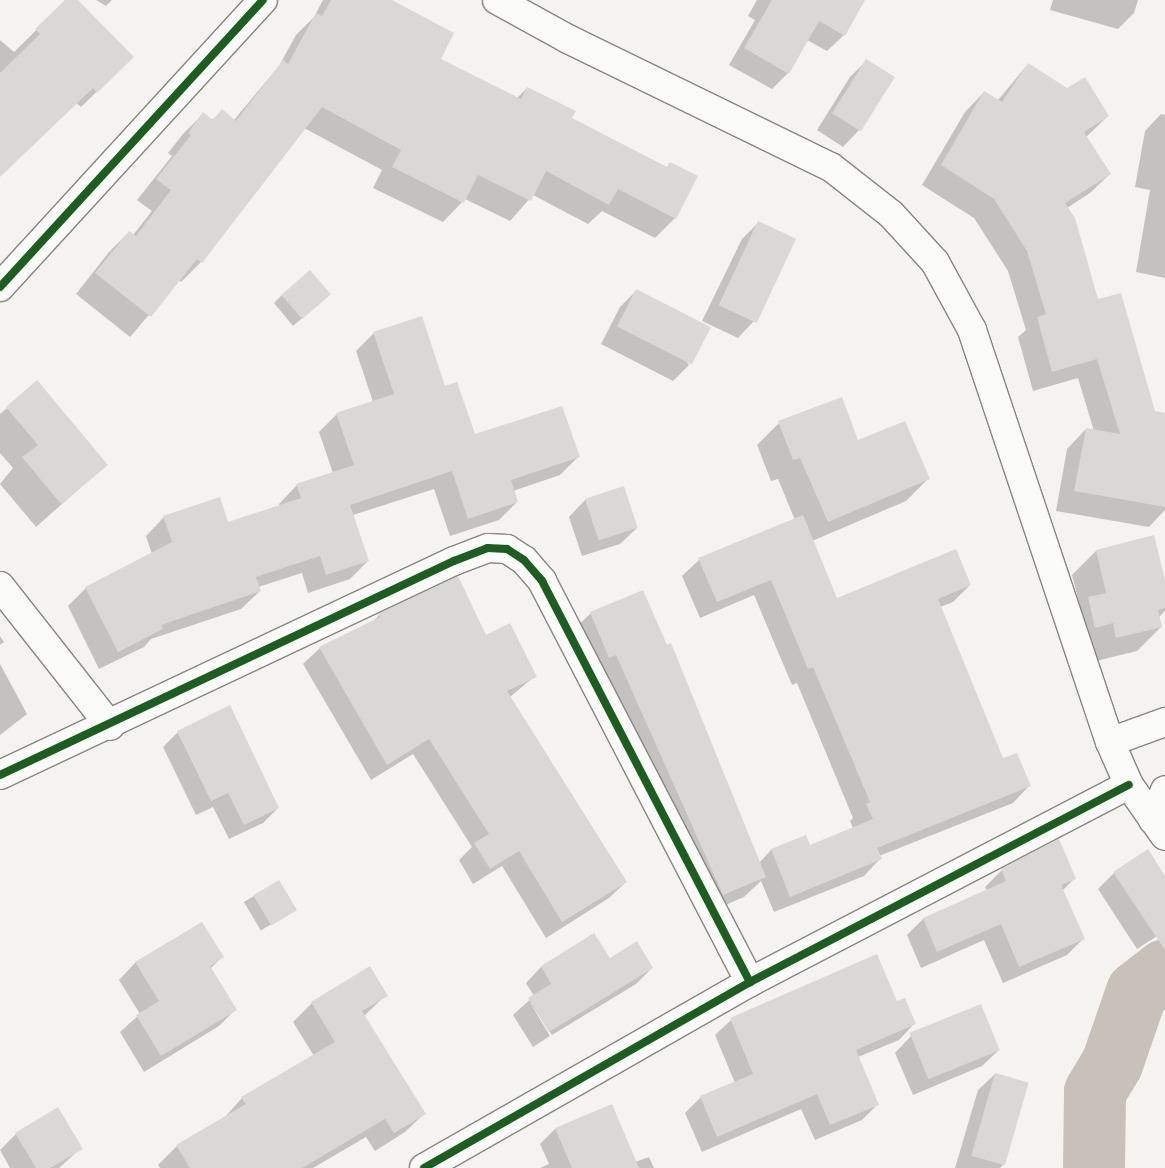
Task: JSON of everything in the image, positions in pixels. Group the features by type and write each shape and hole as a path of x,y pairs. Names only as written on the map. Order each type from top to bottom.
{"main road":[{"path":"0,288 263,0"},
{"path":"497,0 568,39 831,167 891,214 935,262 972,330 1110,742 1129,785 1159,828"},
{"path":"0,775 110,726 454,561 488,548 507,549 524,560 542,581 750,982"},
{"path":"0,586 110,726"},
{"path":"1110,742 1165,722"},
{"path":"424,1168 750,982 1129,785"},
{"path":"1159,828 1165,790"}],"building":[{"path":"65,0 78,0 134,57 97,93 93,88 0,177 0,73 40,34 35,29"},
{"path":"331,0 392,0 454,33 441,59 521,99 527,87 576,111 572,118 667,167 670,162 698,176 676,219 618,189 609,205 546,171 531,201 478,175 464,203 392,167 401,150 322,107 202,263 197,259 151,317 95,273 129,231 136,236 171,190 156,179 191,135 188,133 203,112 213,120 222,109 236,121 283,60 288,64 316,13 322,16"},
{"path":"772,0 865,0 845,36 819,21 789,74 744,48"},
{"path":"866,59 895,77 861,131 832,113"},
{"path":"1028,63 1067,88 1085,77 1109,116 1084,132 1111,174 1065,203 1075,218 1098,299 1121,293 1155,411 1165,413 1165,507 1074,491 1086,428 1120,434 1097,359 1052,372 1037,317 1046,314 1027,251 994,199 941,165 984,91 1002,102"},
{"path":"758,221 796,239 757,323 719,305"},
{"path":"310,270 331,294 302,319 281,295"},
{"path":"636,289 711,327 692,365 617,326"},
{"path":"422,316 445,386 457,382 475,434 562,406 580,457 511,480 518,502 468,519 452,471 350,505 369,561 326,575 320,556 256,577 261,591 161,625 163,629 118,652 85,587 172,542 163,516 220,497 228,522 301,498 296,484 354,465 336,413 394,394 373,332"},
{"path":"37,380 108,465 61,504 22,457 38,445 6,407"},
{"path":"842,397 858,440 905,421 930,479 828,522 800,458 793,460 778,421"},
{"path":"624,486 638,528 599,541 585,499"},
{"path":"803,515 837,598 956,549 971,585 938,599 1003,758 1017,753 1031,786 877,848 882,859 790,897 771,849 806,835 810,845 873,819 866,804 870,802 813,667 808,669 771,580 717,602 698,558"},
{"path":"1154,535 1165,580 1165,608 1158,610 1162,627 1116,638 1113,623 1095,628 1088,597 1106,593 1096,550"},
{"path":"458,576 486,635 510,623 537,677 507,691 627,882 562,922 519,851 490,869 474,843 489,834 429,739 387,765 319,647 380,617 378,614"},
{"path":"643,590 667,645 671,643 766,877 723,895 616,655 609,658 590,612"},
{"path":"230,705 279,808 244,825 228,793 211,801 177,731"},
{"path":"1059,839 1076,879 1061,885 1085,939 1019,967 1001,924 937,952 923,918 1006,881 1001,869"},
{"path":"1148,849 1165,876 1165,950 1113,872"},
{"path":"279,880 297,910 271,925 253,895"},
{"path":"202,922 224,957 210,966 237,1010 161,1056 136,1015 159,1001 135,962"},
{"path":"594,933 610,958 637,941 653,968 549,1032 528,998 551,984 541,966"},
{"path":"877,954 897,1001 905,998 916,1024 856,1050 879,1105 830,1125 817,1094 717,1137 700,1096 753,1074 730,1018"},
{"path":"370,966 388,996 362,1011 426,1114 394,1133 385,1119 302,1168 190,1168 176,1145 246,1104 241,1097 335,1042 311,1002"},
{"path":"981,1004 1000,1050 928,1079 910,1033"},
{"path":"995,1073 1029,1083 1005,1165 971,1156"},
{"path":"612,1104 639,1168 572,1168 555,1128"},
{"path":"58,1107 83,1149 50,1168 36,1168 15,1133"}],"waterway":[{"path":"1094,1168 1095,1092 1112,1064 1137,992 1165,970"}],"cycle path":[{"path":"0,287 263,0"},
{"path":"0,775 454,561 488,548 507,549 524,560 542,581 750,982"},
{"path":"424,1168 750,982 1129,785"}]}
